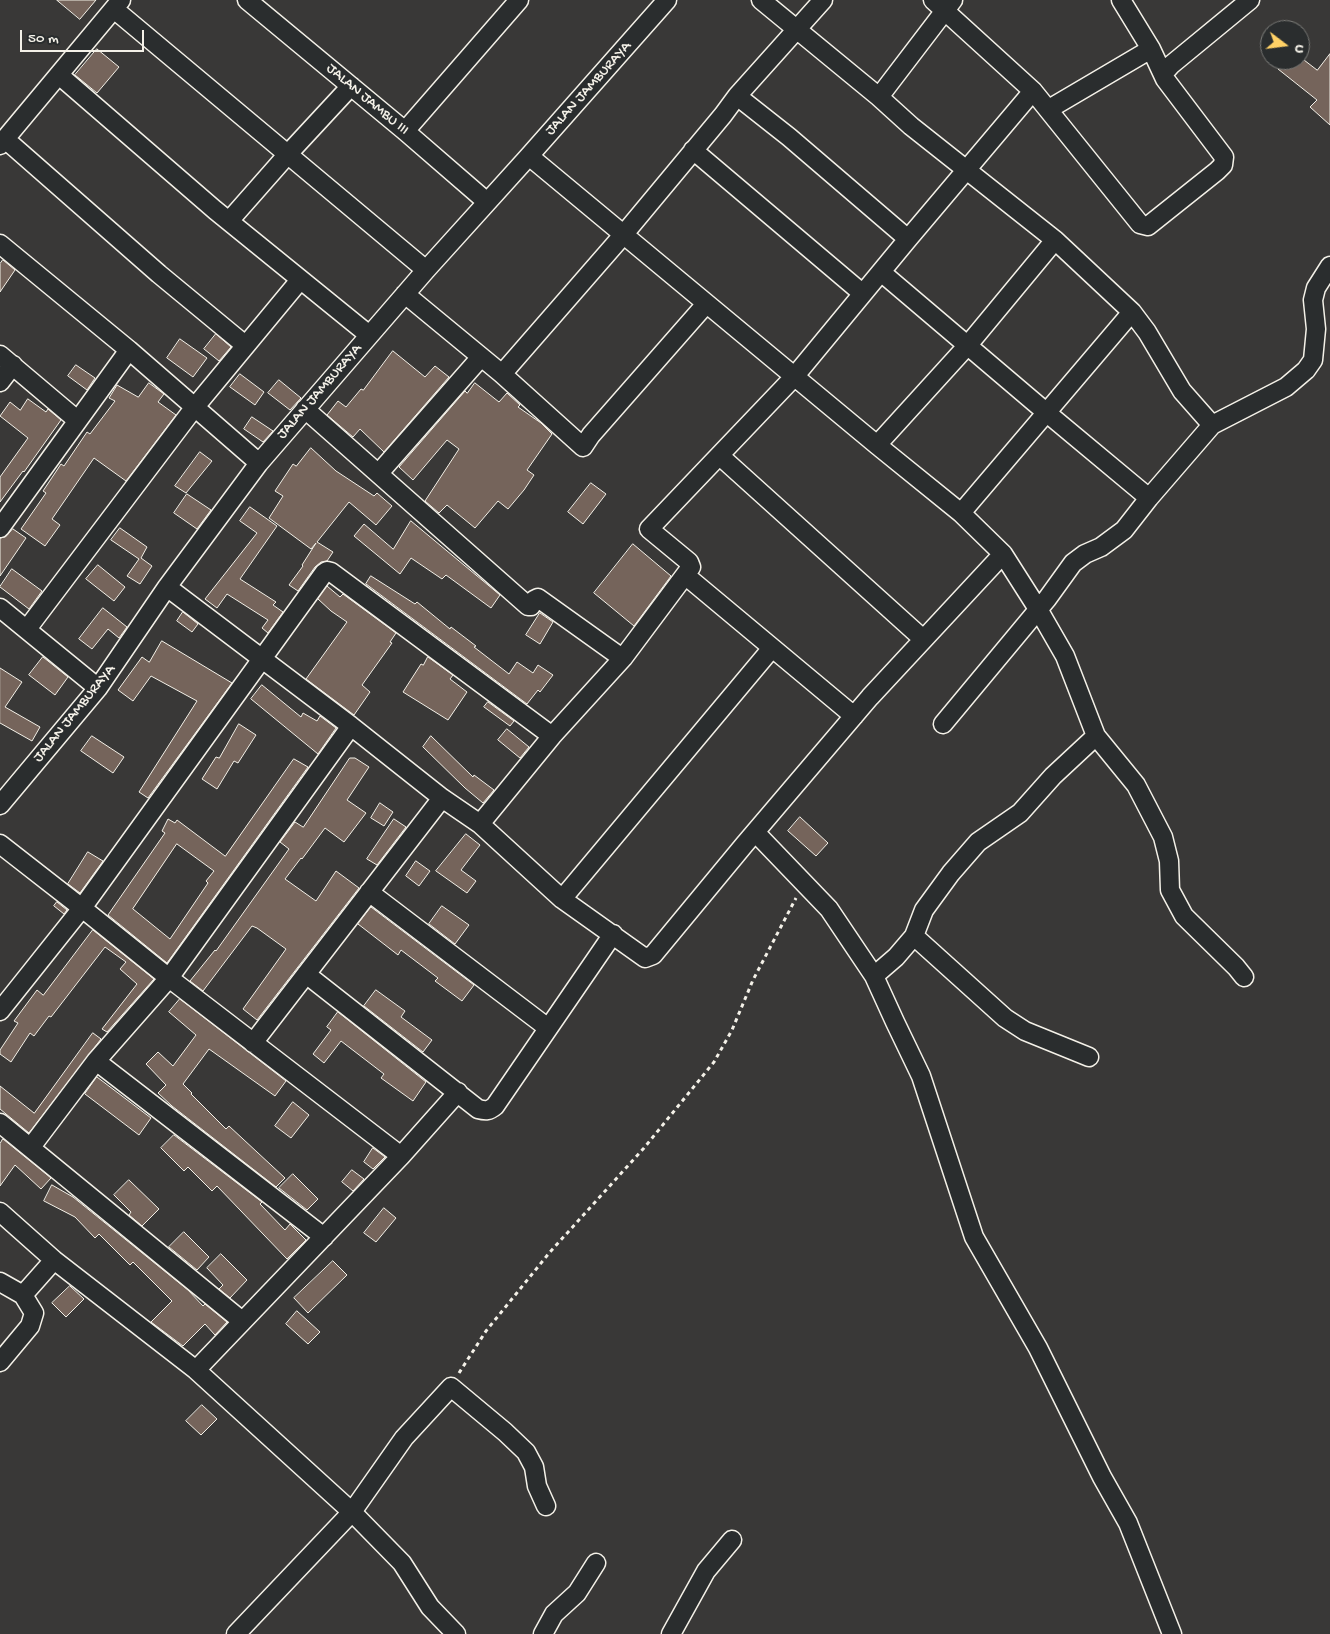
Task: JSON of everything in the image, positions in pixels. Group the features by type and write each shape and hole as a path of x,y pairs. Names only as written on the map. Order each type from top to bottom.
{"street":[{"name":"JALAN JAMBU III","path":"247,0 405,131 487,202"},
{"path":"405,131 519,0"},
{"path":"761,0 880,97 911,126 965,171 1055,240 1132,312 1147,332 1182,392 1212,425"},
{"path":"502,374 624,234 737,96 823,0"},
{"path":"880,97 944,3 1050,109 1140,224 1148,226 1217,171 1223,165 1224,157 1165,79 1151,49 1121,0"},
{"path":"1163,74 1171,65 1250,0"},
{"name":"JALAN JAMBURAYA","path":"0,805 98,688 167,587 259,463 426,270 529,156 658,3"},
{"path":"245,345 3,142 118,4 288,154 426,270"},
{"path":"1050,109 1151,49"},
{"path":"60,75 229,221 369,335"},
{"path":"229,221 351,86"},
{"path":"480,824 552,736 622,658 691,567 689,562 649,529 794,377 862,293 1033,91"},
{"path":"737,96 789,137 908,239"},
{"path":"694,150 862,293"},
{"path":"529,156 794,377 961,513 1003,554 1065,656 1096,736 1136,785 1163,837 1169,861 1170,890 1184,916 1244,977"},
{"path":"877,445 968,345 1055,240"},
{"path":"0,244 129,350 259,463"},
{"path":"943,724 1038,609 1073,563 1085,554 1102,547 1124,530 1212,425 1286,387 1306,370 1312,360 1316,329 1312,300 1316,288 1330,266"},
{"path":"881,272 1149,498"},
{"path":"27,629 194,408 300,280"},
{"path":"405,294 502,374 584,447 591,435 706,304"},
{"path":"961,513 1132,312"},
{"path":"0,528 129,350"},
{"path":"379,473 481,357"},
{"path":"0,382 7,360 77,420"},
{"path":"305,409 528,606 531,606 534,600 538,598 622,658"},
{"path":"720,456 923,639"},
{"path":"167,587 351,726 442,798 480,824 562,900 645,958 653,955 854,716 1003,554"},
{"path":"0,1011 82,908 261,659 327,571 331,572 552,736"},
{"path":"685,575 854,716"},
{"path":"0,608 98,688"},
{"path":"562,900 772,648"},
{"path":"31,1147 96,1061 169,978 351,726"},
{"path":"874,976 896,957 914,936 924,910 951,873 978,842 1020,813 1053,776 1096,736"},
{"path":"254,1043 442,798"},
{"path":"755,832 829,909 874,976 921,1076 974,1237 1038,1348 1102,1477 1128,1524 1172,1634"},
{"path":"0,844 169,978 402,1156"},
{"path":"369,892 548,1028"},
{"path":"306,974 478,1109 485,1111 495,1106 613,934"},
{"path":"914,936 1005,1018 1025,1031 1089,1057"},
{"path":"96,1061 324,1237"},
{"path":"196,1370 402,1156 458,1092"},
{"path":"0,1123 242,1321"},
{"path":"0,1212 54,1260 196,1370 352,1512 402,1563 430,1607 456,1634"},
{"path":"23,1295 54,1260"},
{"path":"0,1282 23,1295 34,1313 30,1326 0,1362"},
{"path":"236,1634 352,1512 404,1438 451,1387 526,1452 534,1467 537,1486 546,1506"},
{"path":"671,1634 706,1571 732,1540"},
{"path":"543,1634 554,1614 577,1594 596,1563"}],"path":[{"path":"451,1387 492,1324 550,1252 644,1148 714,1062 732,1030 753,980 804,883"}],"building":[{"path":"57,0 96,0 80,19"},
{"path":"97,49 119,67 97,93 75,75"},
{"path":"1330,54 1330,125 1310,107 1317,100 1279,70 1310,70 1310,65 1317,70"},
{"path":"3,260 15,270 0,292 0,264"},
{"path":"216,334 231,347 219,361 204,349"},
{"path":"180,339 207,358 193,377 167,358"},
{"path":"393,351 425,377 435,366 449,377 384,452 360,429 353,437 327,415 338,401 346,407 361,389 363,390"},
{"path":"76,365 95,378 87,390 68,376"},
{"path":"240,374 264,392 255,405 230,387"},
{"path":"279,380 301,398 290,410 268,393"},
{"path":"149,383 164,394 158,402 176,415 126,481 94,458 52,519 60,525 45,546 21,529 46,493 43,491 61,464 64,466 87,432 90,434 115,401 109,398 117,385 138,397"},
{"path":"475,383 499,402 507,393 520,405 518,407 541,423 552,434 527,470 534,475 524,490 508,509 498,501 475,528 447,505 439,513 425,501 459,449 447,440 413,480 399,467 465,391 467,393"},
{"path":"28,399 46,412 48,409 61,420 0,502 0,477 28,438 0,416 10,402 20,410"},
{"path":"252,417 273,431 263,442 244,429"},
{"path":"311,448 336,471 374,496 377,493 392,506 376,525 349,502 317,542 333,552 327,561 321,562 315,567 298,591 289,585 303,566 316,543 311,549 269,518 283,496 275,491 293,464 296,466"},
{"path":"200,452 212,461 186,493 175,486"},
{"path":"591,483 606,494 583,524 568,512"},
{"path":"187,494 211,510 197,529 174,513"},
{"path":"250,507 277,526 240,579 276,602 273,605 283,612 268,633 262,628 268,620 227,594 217,608 205,599 257,533 240,521"},
{"path":"411,521 500,595 491,608 446,575 442,579 411,558 400,574 354,536 364,524 393,549"},
{"path":"120,528 147,547 141,558 152,566 140,584 127,576 139,559 111,540"},
{"path":"13,529 26,538 0,576 0,538 5,537"},
{"path":"633,544 671,576 634,626 594,593"},
{"path":"98,565 125,587 114,601 86,579"},
{"path":"12,569 42,591 29,609 0,587"},
{"path":"371,576 415,604 417,602 450,629 451,627 476,646 474,647 509,674 517,662 533,673 538,665 553,675 540,692 538,690 527,704 366,584"},
{"path":"327,586 340,597 343,594 396,633 390,642 392,643 362,685 370,692 354,715 306,679 347,622 318,599"},
{"path":"103,608 127,627 119,638 108,629 92,649 79,639"},
{"path":"183,612 198,624 192,632 177,621"},
{"path":"540,613 553,622 540,644 526,635"},
{"path":"162,641 232,683 148,798 139,792 197,701 151,676 133,701 118,690 142,657 149,662"},
{"path":"43,657 68,677 55,695 29,675"},
{"path":"428,657 453,675 450,679 467,692 448,720 403,692 421,664 423,665"},
{"path":"0,668 22,682 5,707 40,727 32,741 0,723"},
{"path":"262,685 301,717 303,713 317,721 320,716 336,728 318,754 251,699"},
{"path":"488,702 514,721 510,726 484,707"},
{"path":"239,724 256,735 238,763 234,761 217,789 202,779 216,757 219,758"},
{"path":"507,729 529,747 520,758 498,740"},
{"path":"92,736 124,757 113,773 81,751"},
{"path":"431,736 473,777 474,775 494,790 483,803 423,747"},
{"path":"350,758 355,758 369,767 347,800 366,813 344,842 325,828 285,879 316,901 336,871 359,888 257,1020 243,1009 286,949 257,928 252,926 203,991 190,981 216,951 289,849 280,842 295,822 303,827"},
{"path":"294,759 308,767 167,963 108,915 165,833 162,831 168,819 175,823 177,820 225,856","holes":["177,844 214,871 170,939 133,909"]},
{"path":"380,803 393,812 384,826 371,818"},
{"path":"800,817 828,843 816,856 788,831"},
{"path":"394,819 406,827 377,865 367,859"},
{"path":"466,834 480,845 461,870 476,881 467,893 436,871"},
{"path":"88,852 103,861 80,893 68,884"},
{"path":"416,861 430,871 419,886 406,876"},
{"path":"57,902 67,910 64,914 54,906"},
{"path":"442,906 469,925 455,944 429,924"},
{"path":"371,907 474,985 462,1001 435,981 438,978 401,950 398,955 358,924"},
{"path":"93,930 154,979 107,1032 102,1029 137,984 120,969 126,962 105,947 51,1017 49,1016 34,1036 30,1033 11,1062 0,1054 0,1050 18,1023 14,1021 37,990 43,995"},
{"path":"376,990 405,1011 401,1017 432,1040 423,1052 364,1006"},
{"path":"180,999 286,1081 275,1096 209,1049 183,1084 226,1129 229,1126 285,1178 276,1187 158,1093 166,1085 146,1064 158,1052 173,1066 196,1035 169,1012"},
{"path":"338,1012 426,1082 413,1101 381,1078 384,1074 341,1041 324,1063 313,1054 331,1030 327,1027"},
{"path":"93,1033 101,1039 29,1133 0,1109 0,1086 34,1113"},
{"path":"97,1077 151,1118 139,1135 85,1094"},
{"path":"293,1102 309,1115 291,1138 275,1126"},
{"path":"174,1135 262,1202 260,1204 285,1230 290,1224 306,1240 287,1259 217,1186 212,1191 188,1167 184,1171 161,1148"},
{"path":"3,1139 51,1178 41,1189 15,1165 0,1186 0,1144"},
{"path":"373,1148 385,1157 373,1169 364,1162"},
{"path":"352,1170 364,1179 353,1191 342,1182"},
{"path":"293,1174 318,1199 307,1210 279,1188"},
{"path":"129,1180 159,1209 142,1226 129,1215 131,1212 114,1195"},
{"path":"52,1185 73,1197 188,1290 203,1306 205,1304 227,1322 215,1335 205,1324 183,1346 151,1322 172,1301 133,1262 130,1265 99,1234 95,1238 75,1217 44,1201"},
{"path":"384,1208 396,1218 376,1242 364,1233"},
{"path":"184,1232 209,1257 197,1270 169,1247"},
{"path":"221,1254 247,1280 230,1298 219,1289 223,1285 207,1268"},
{"path":"333,1261 347,1275 308,1313 294,1298"},
{"path":"70,1286 84,1299 66,1317 52,1303"},
{"path":"297,1311 320,1332 308,1344 286,1324"},
{"path":"202,1405 217,1419 201,1435 186,1421"}]}
